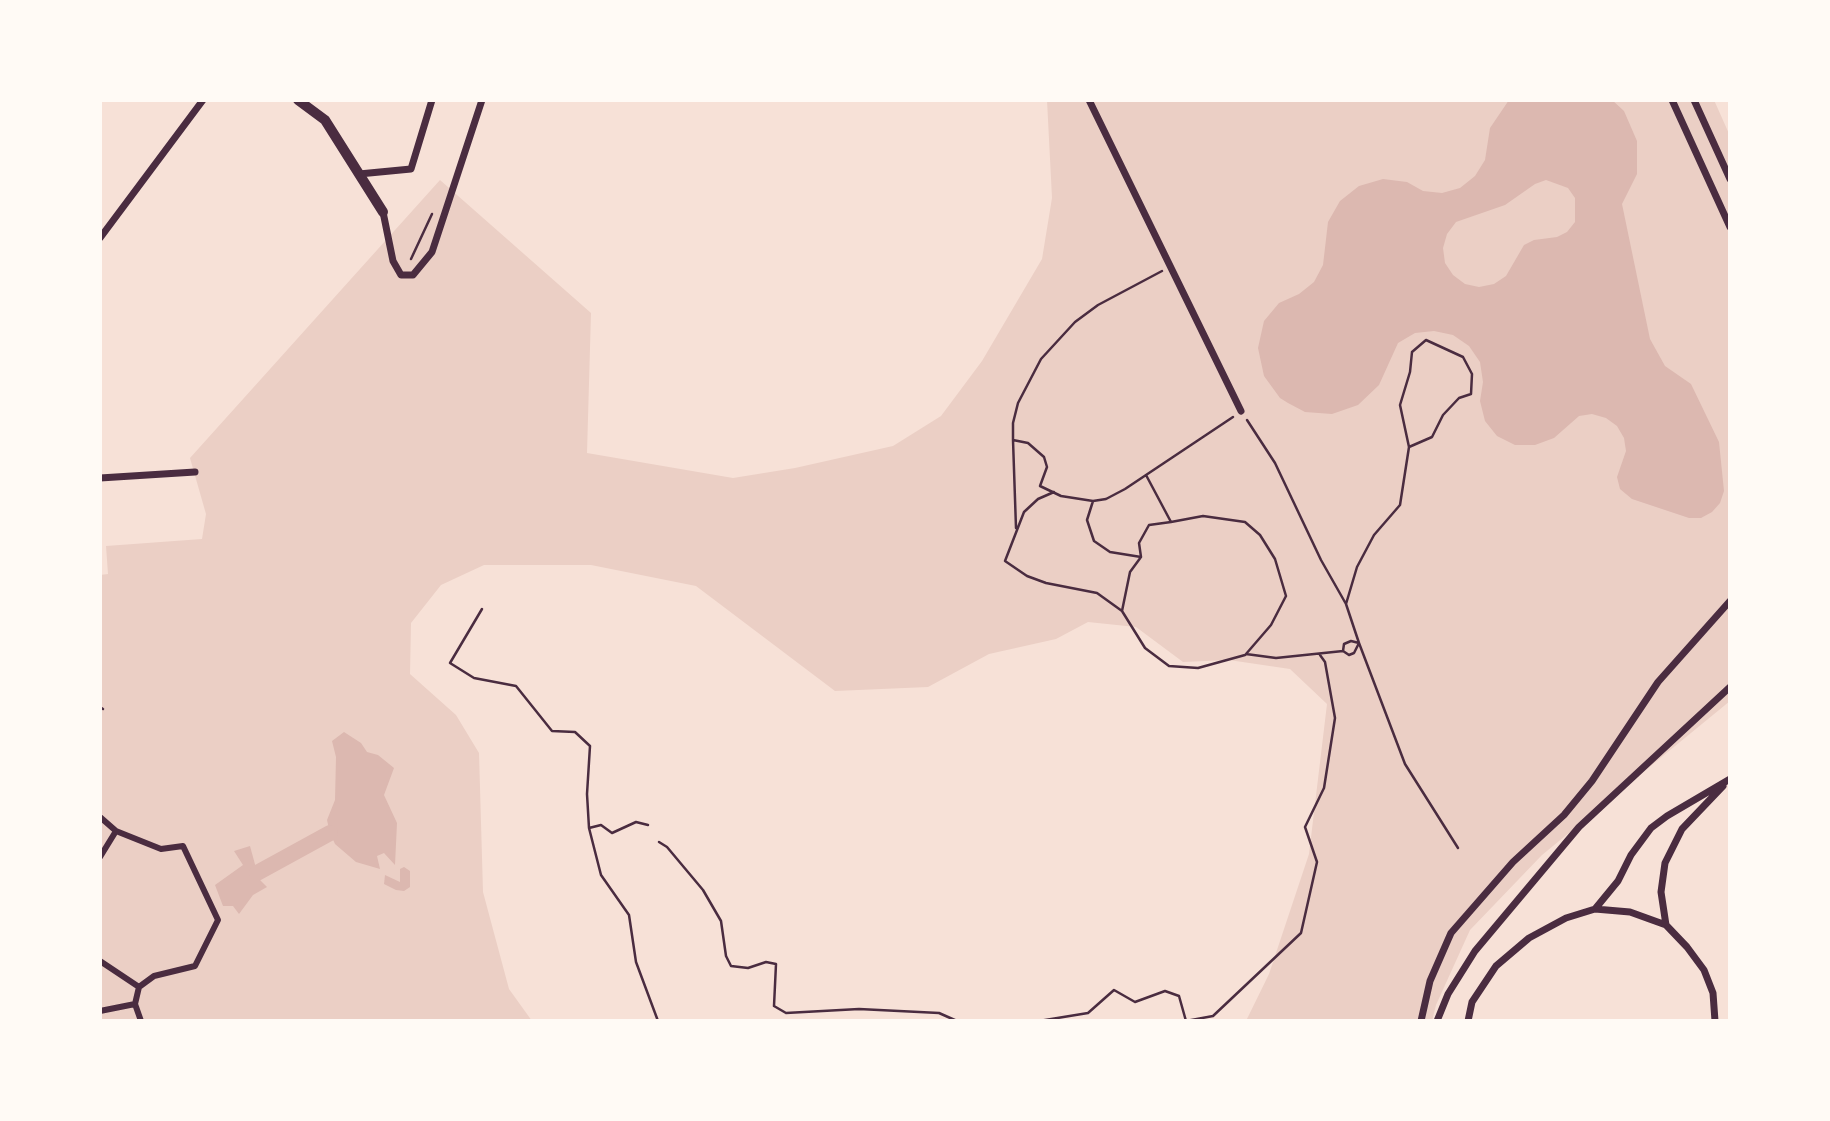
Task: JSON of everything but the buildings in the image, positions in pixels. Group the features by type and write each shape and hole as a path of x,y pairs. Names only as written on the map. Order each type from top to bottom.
{"street":[{"path":"100,238 203,100"},
{"path":"298,100 325,120 383,212 393,261 401,275 413,275 432,252 482,100"},
{"path":"359,174 411,169 432,100"},
{"path":"1089,100 1241,411"},
{"path":"1672,100 1730,226"},
{"path":"1694,100 1730,179"},
{"path":"100,478 195,472"},
{"path":"1422,1021 1430,981 1451,933 1513,862 1578,798 1658,682 1730,601"},
{"path":"1437,1021 1448,995 1475,951 1578,827 1730,687"},
{"path":"1595,909 1618,881 1631,855 1651,828 1730,779"},
{"path":"1666,925 1661,892 1665,863 1682,829 1730,779"},
{"path":"100,817 116,831 162,849 183,846 218,920 195,966 154,976 139,987 135,1004 141,1021"},
{"path":"100,857 116,831"},
{"path":"1468,1021 1472,1002 1496,967 1529,938 1566,918 1595,909 1630,912 1666,925 1704,970 1713,993 1715,1021"},
{"path":"100,961 139,987"},
{"path":"100,1011 135,1004"}],"path":[{"path":"1016,530 1013,423 1018,403 1041,359 1075,322 1098,305 1172,266"},
{"path":"1346,604 1357,567 1374,534 1400,505 1409,447 1400,405 1410,372 1412,352 1426,340 1463,357 1472,374 1471,394 1459,398 1443,415 1432,437 1409,447"},
{"path":"1013,440 1028,443 1044,457 1047,467 1040,486 1083,501 1093,501 1106,499 1146,475 1241,411 1275,463 1321,560 1346,604 1405,764 1458,848"},
{"path":"1146,475 1171,522"},
{"path":"1054,492 1038,499 1024,512 1005,561 1027,576 1046,583 1097,593 1122,611 1145,648 1170,666 1198,668 1246,654 1276,658 1343,651 1349,655 1354,653 1359,643"},
{"path":"1093,501 1087,520 1094,541 1110,552 1141,557"},
{"path":"1122,611 1130,572 1141,557 1139,543 1149,524 1203,516 1245,522 1260,535 1275,559 1286,596 1280,614 1246,654"},
{"path":"482,609 450,663 474,677 516,686 552,731 575,732 590,746 587,794 589,828 601,875 629,915 636,962 658,1021"},
{"path":"1343,651 1343,644 1351,641 1359,643"},
{"path":"1039,1021 1088,1013 1114,990 1135,1002 1165,991 1179,996 1186,1021 1213,1016 1301,933 1317,862 1304,827 1324,788 1335,718 1325,662 1320,655"},
{"path":"589,828 601,825 612,833 636,822 648,825"},
{"path":"659,842 667,847 703,890 721,921 726,956 731,966 776,964 774,1006 786,1013 859,1009 939,1013 957,1021"}],"shaded area":[{"path":"1047,100 1714,100 1730,136 1730,701 1542,855 1470,930 1436,1005 1432,1021 1246,1021 1269,974 1309,854 1327,704 1290,669 1229,660 1183,662 1136,627 1088,622 1056,639 989,654 928,687 835,691 696,586 591,565 484,565 441,585 411,623 410,674 456,715 479,753 483,892 509,989 532,1021 100,1021 100,575 108,574 106,546 202,539 206,514 190,458 440,180 591,313 587,453 733,478 795,468 893,446 941,416 982,361 1042,259 1052,198"},
{"path":"1509,100 1612,100 1624,111 1637,141 1637,174 1622,204 1650,339 1665,366 1691,384 1719,442 1724,491 1720,503 1712,512 1701,518 1689,518 1632,499 1620,489 1617,477 1626,451 1624,438 1617,426 1606,418 1592,414 1579,416 1554,438 1535,445 1515,445 1497,436 1485,421 1480,401 1483,382 1480,362 1469,346 1453,335 1434,331 1415,333 1398,343 1379,385 1358,405 1332,414 1305,412 1288,403 1280,398 1264,376 1258,348 1264,321 1279,303 1299,294 1314,282 1323,265 1328,222 1340,201 1359,186 1383,179 1407,182 1423,191 1442,193 1460,188 1475,176 1485,160 1490,128","holes":["1546,180 1568,188 1575,198 1575,222 1567,232 1524,245 1506,276 1494,284 1479,287 1465,284 1453,275 1445,263 1443,248 1447,234 1456,222 1505,205 1535,184"]},
{"path":"344,732 361,743 367,752 378,755 394,768 384,795 397,823 395,865 384,853 377,856 380,869 356,862 335,844 330,833 327,820 335,800 336,757 332,741"},
{"path":"250,846 259,879 267,887 253,895 239,914 233,906 223,906 215,885 243,865 234,851"},
{"path":"404,867 410,871 410,887 404,891 384,884 385,875 400,882 400,869"}],"waterway":[{"path":"257,873 330,833"}]}
